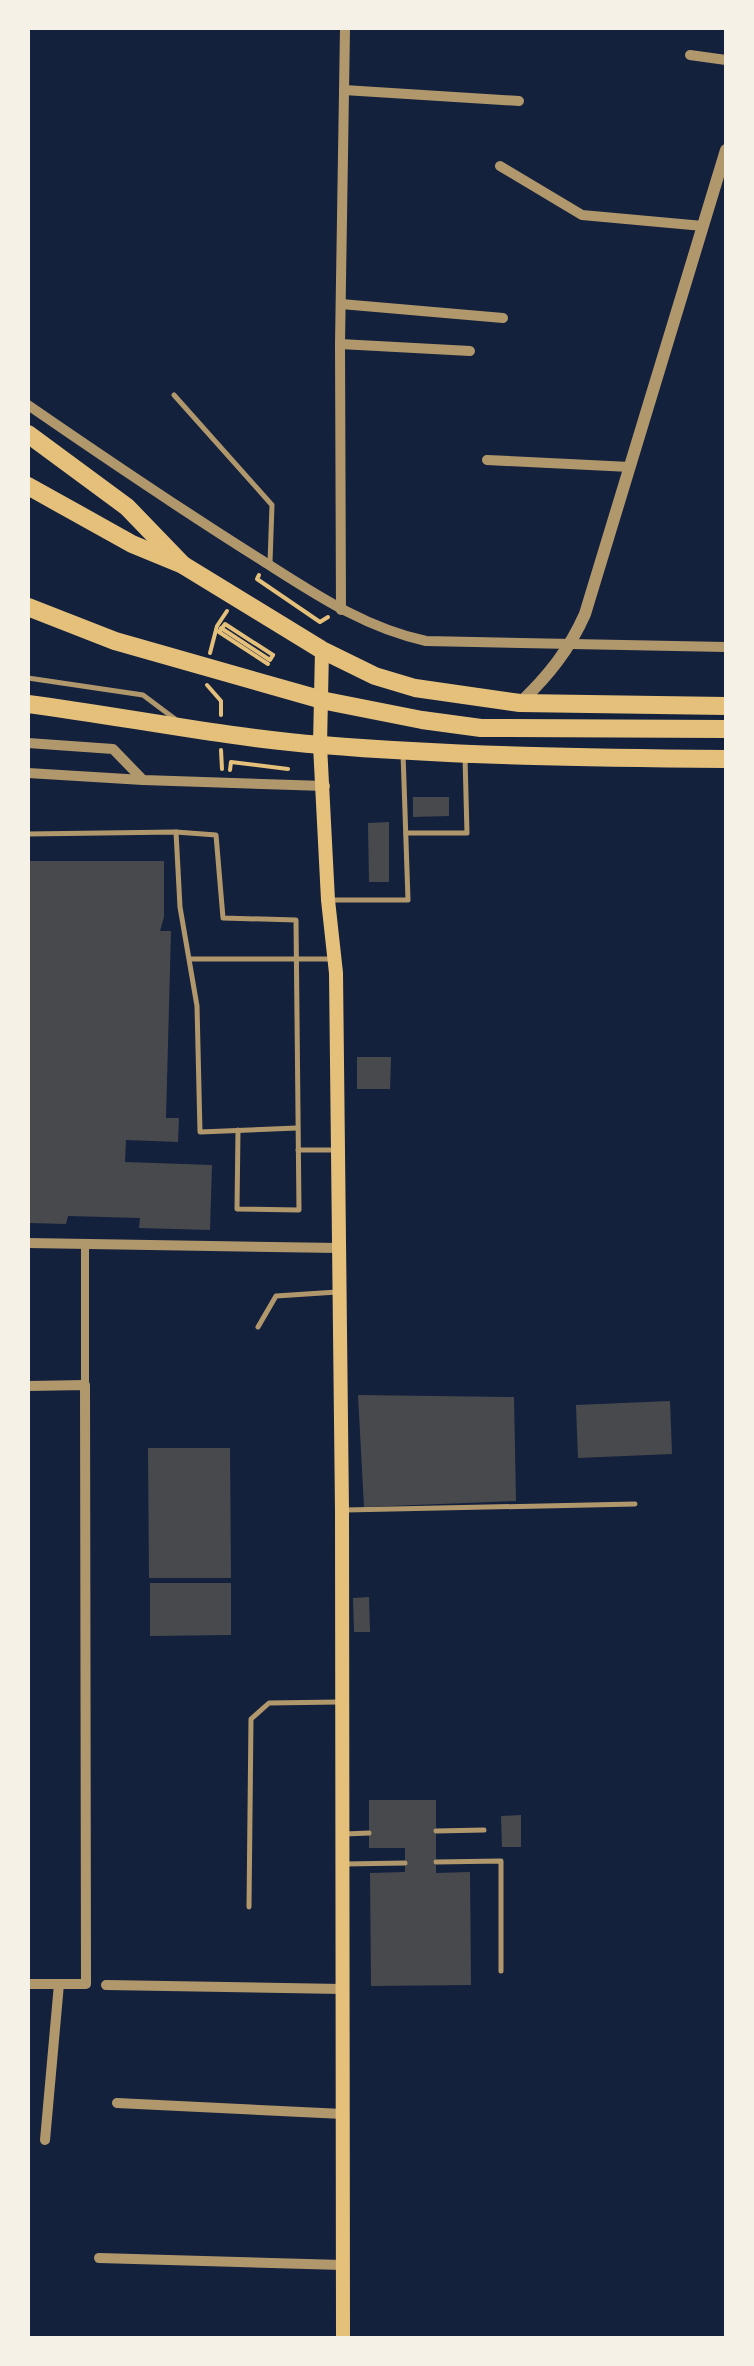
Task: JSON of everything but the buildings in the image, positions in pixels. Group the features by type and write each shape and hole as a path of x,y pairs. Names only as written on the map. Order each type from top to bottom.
{"highway":[{"path":"28,434 126,507 182,565"},
{"path":"28,486 100,528 182,565 322,650 375,676 415,688 520,703 726,706"},
{"path":"28,607 115,641 326,701 422,720 481,728 726,729"},
{"path":"28,704 320,744 465,754 726,759"}],"main road":[{"path":"322,650 320,744 328,900 336,959 342,1510 343,2338"}],"street":[{"path":"341,610 340,344 346,28"},
{"path":"690,56 726,60"},
{"path":"344,90 519,101"},
{"path":"520,703 552,673 572,645 586,614 726,155"},
{"path":"500,166 582,215 703,226"},
{"path":"341,304 503,318"},
{"path":"340,344 470,351"},
{"path":"28,405 267,566 341,610 392,634 426,640 726,648"},
{"path":"487,460 630,467"},
{"path":"28,743 113,749 143,780"},
{"path":"28,773 324,786"},
{"path":"28,1243 339,1248"},
{"path":"28,1984 86,1984 85,1244"},
{"path":"28,1386 85,1385"},
{"path":"45,2140 59,1984"},
{"path":"106,1985 343,1989"},
{"path":"117,2102 343,2114"},
{"path":"99,2258 342,2265"}],"lane":[{"path":"174,395 272,505 267,566"},
{"path":"28,678 144,696 189,729"},
{"path":"328,900 408,900 403,750"},
{"path":"406,833 467,833 465,754"},
{"path":"176,832 180,907 191,958 198,1026 200,1132 298,1128"},
{"path":"28,834 216,835 222,918 296,920 299,1210 237,1209 238,1130"},
{"path":"191,958 336,959"},
{"path":"298,1150 338,1150"},
{"path":"258,1327 276,1296 340,1292"},
{"path":"342,1510 635,1504"},
{"path":"249,1906 251,1718 269,1703 342,1702"},
{"path":"436,1832 484,1830"},
{"path":"342,1834 369,1833"},
{"path":"436,1862 501,1861 501,1970"},
{"path":"342,1864 405,1863"}],"path":[{"path":"267,566 257,578 320,622 341,610"},
{"path":"216,626 270,660 273,655 224,624 219,632 273,667"}]}
